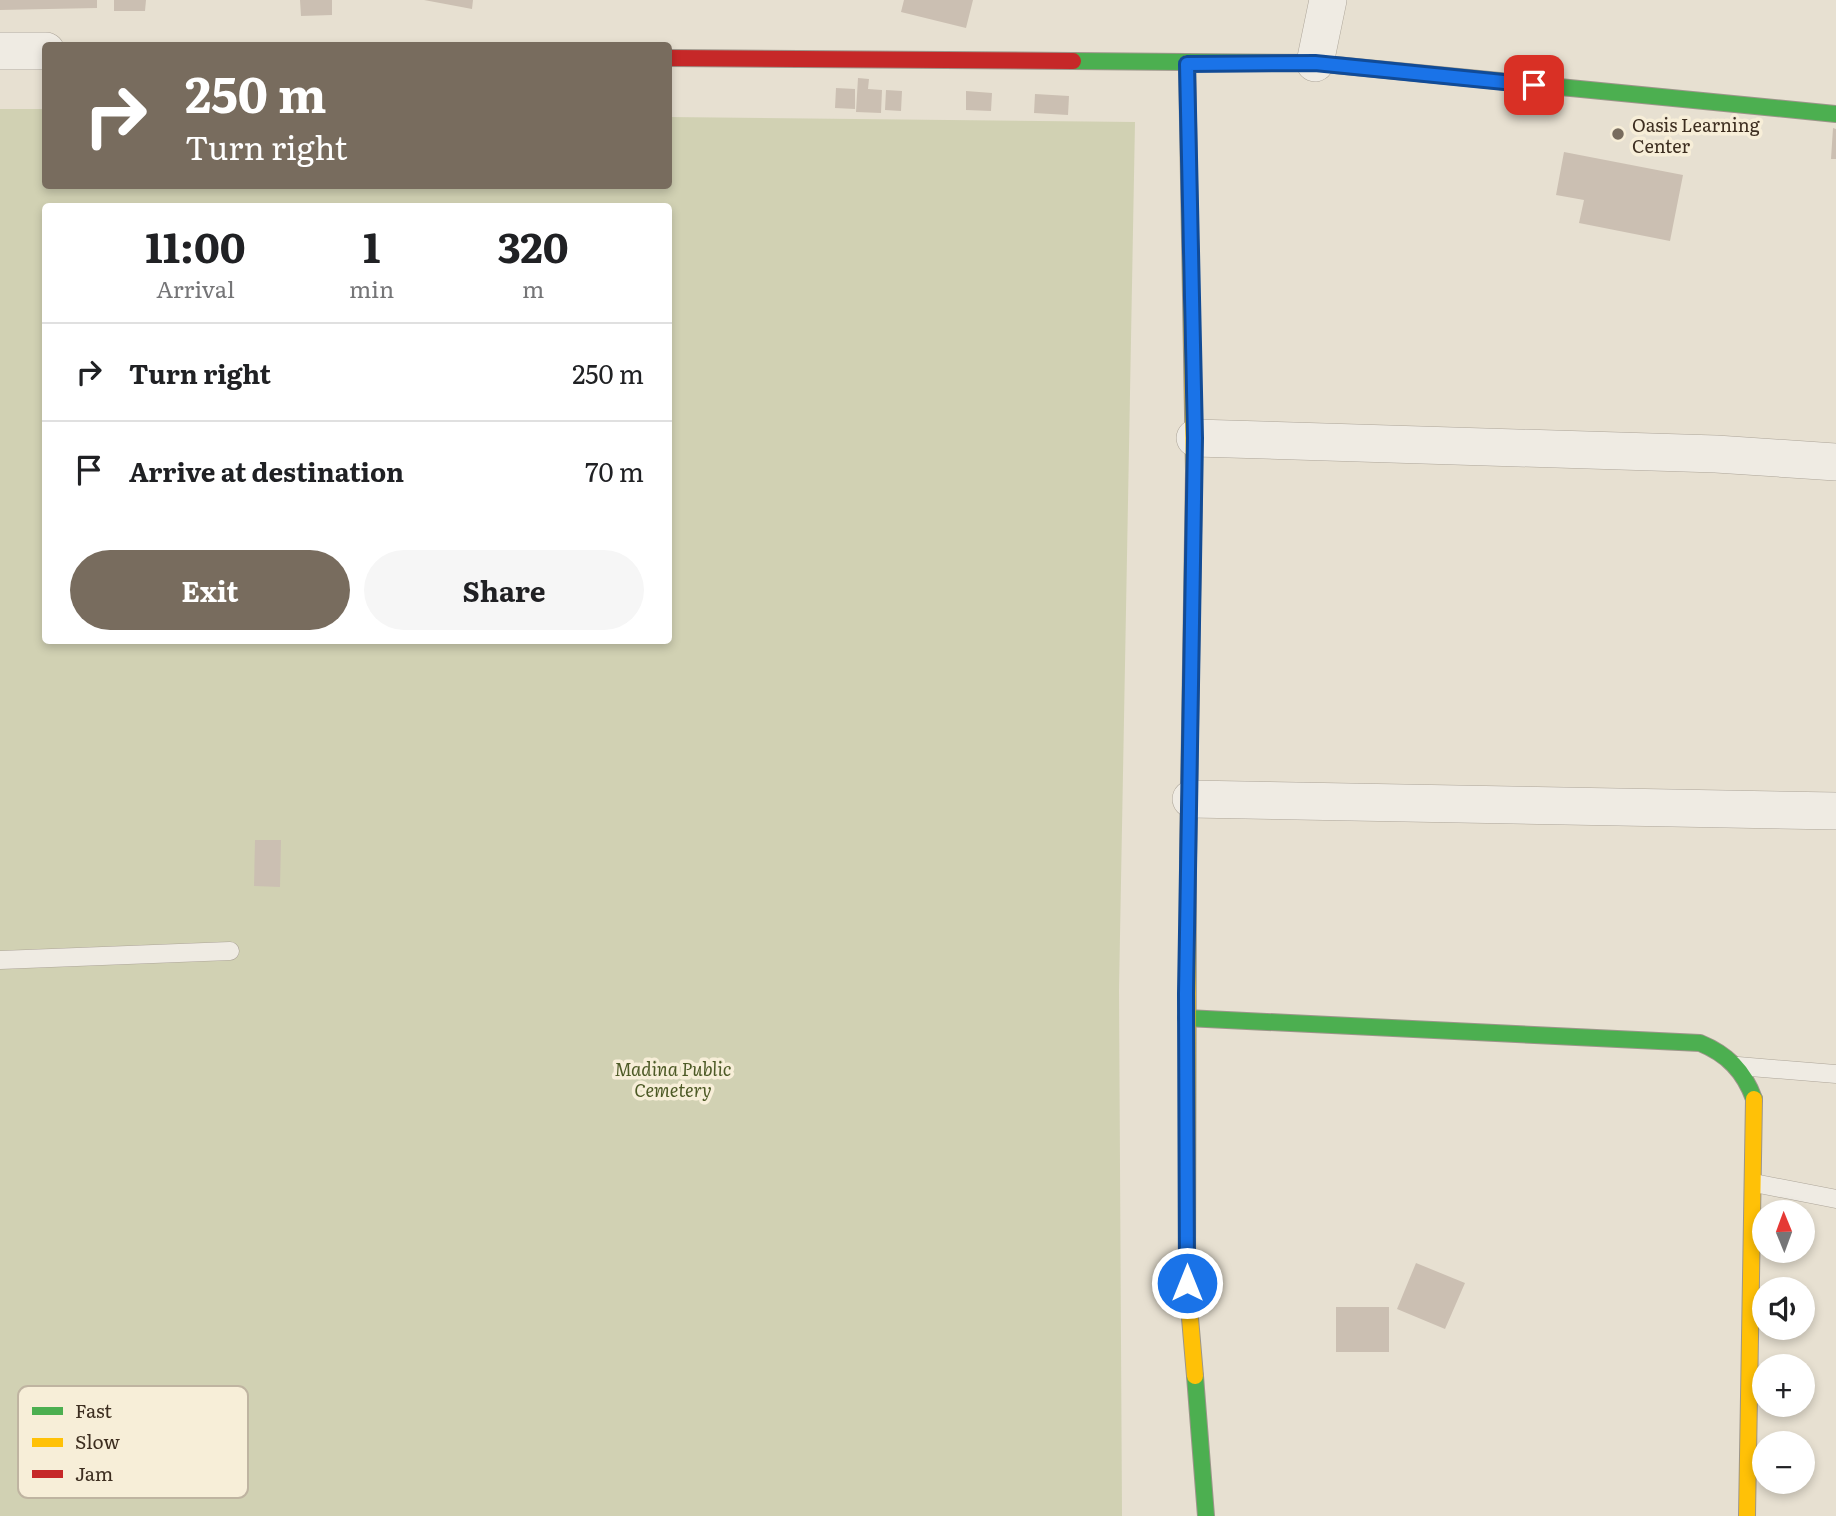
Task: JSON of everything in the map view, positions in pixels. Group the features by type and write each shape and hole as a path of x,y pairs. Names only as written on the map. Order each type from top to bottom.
{"street":[{"path":"1315,63 1328,0"},
{"path":"0,51 42,51"},
{"path":"672,58 1315,63 1836,114"},
{"path":"1187,64 1195,438 1191,560 1191,799 1186,1018 1187,1283 1206,1516"},
{"path":"1195,438 1702,454 1836,462"},
{"path":"1191,799 1836,811"},
{"path":"1186,1018 1700,1043 1720,1050 1738,1066 1750,1085 1756,1106 1746,1516"}],"lane":[{"path":"0,960 230,951"},
{"path":"1738,1066 1836,1074"},
{"path":"1754,1183 1836,1199"}],"green space":[{"name":"Madina Public Cemetery","path":"0,109 42,109 42,189 672,189 672,117 1135,122 1119,990 1122,1516 0,1516"}],"building":[{"path":"0,0 97,0 97,8 0,10"},
{"path":"114,0 146,0 145,11 114,11"},
{"path":"300,0 332,0 332,15 301,16"},
{"path":"424,0 473,0 472,9"},
{"path":"904,0 973,0 966,28 901,12"},
{"path":"858,78 869,79 868,89 882,90 881,113 856,112"},
{"path":"836,88 855,89 855,109 835,108"},
{"path":"886,90 902,91 901,111 885,110"},
{"path":"966,91 992,93 991,111 966,110"},
{"path":"1035,94 1069,96 1068,115 1034,113"},
{"path":"1833,128 1836,129 1836,159 1831,159"},
{"path":"1564,152 1683,175 1670,241 1579,223 1584,200 1556,195"},
{"path":"255,840 281,840 280,887 254,886"},
{"path":"1416,1263 1465,1283 1445,1329 1397,1309"},
{"path":"1336,1307 1389,1307 1389,1352 1336,1352"}],"traffic: fast":[{"path":"1073,61 1315,63 1836,114"},
{"path":"1186,1018 1700,1043 1718,1052 1740,1072 1754,1099"},
{"path":"1195,1376 1206,1516"}],"traffic: slow":[{"path":"1187,63 1194,471"},
{"path":"1188,858 1187,1283 1195,1376"},
{"path":"1747,1516 1754,1099"}],"traffic: jam":[{"path":"672,58 1073,61"},
{"path":"1188,858 1194,471"}],"place":[{"name":"Oasis Learning Center","path":"1618,134"}],"route":[{"path":"1187,1283 1186,994 1195,438 1187,64 1315,63 1534,85"}]}
